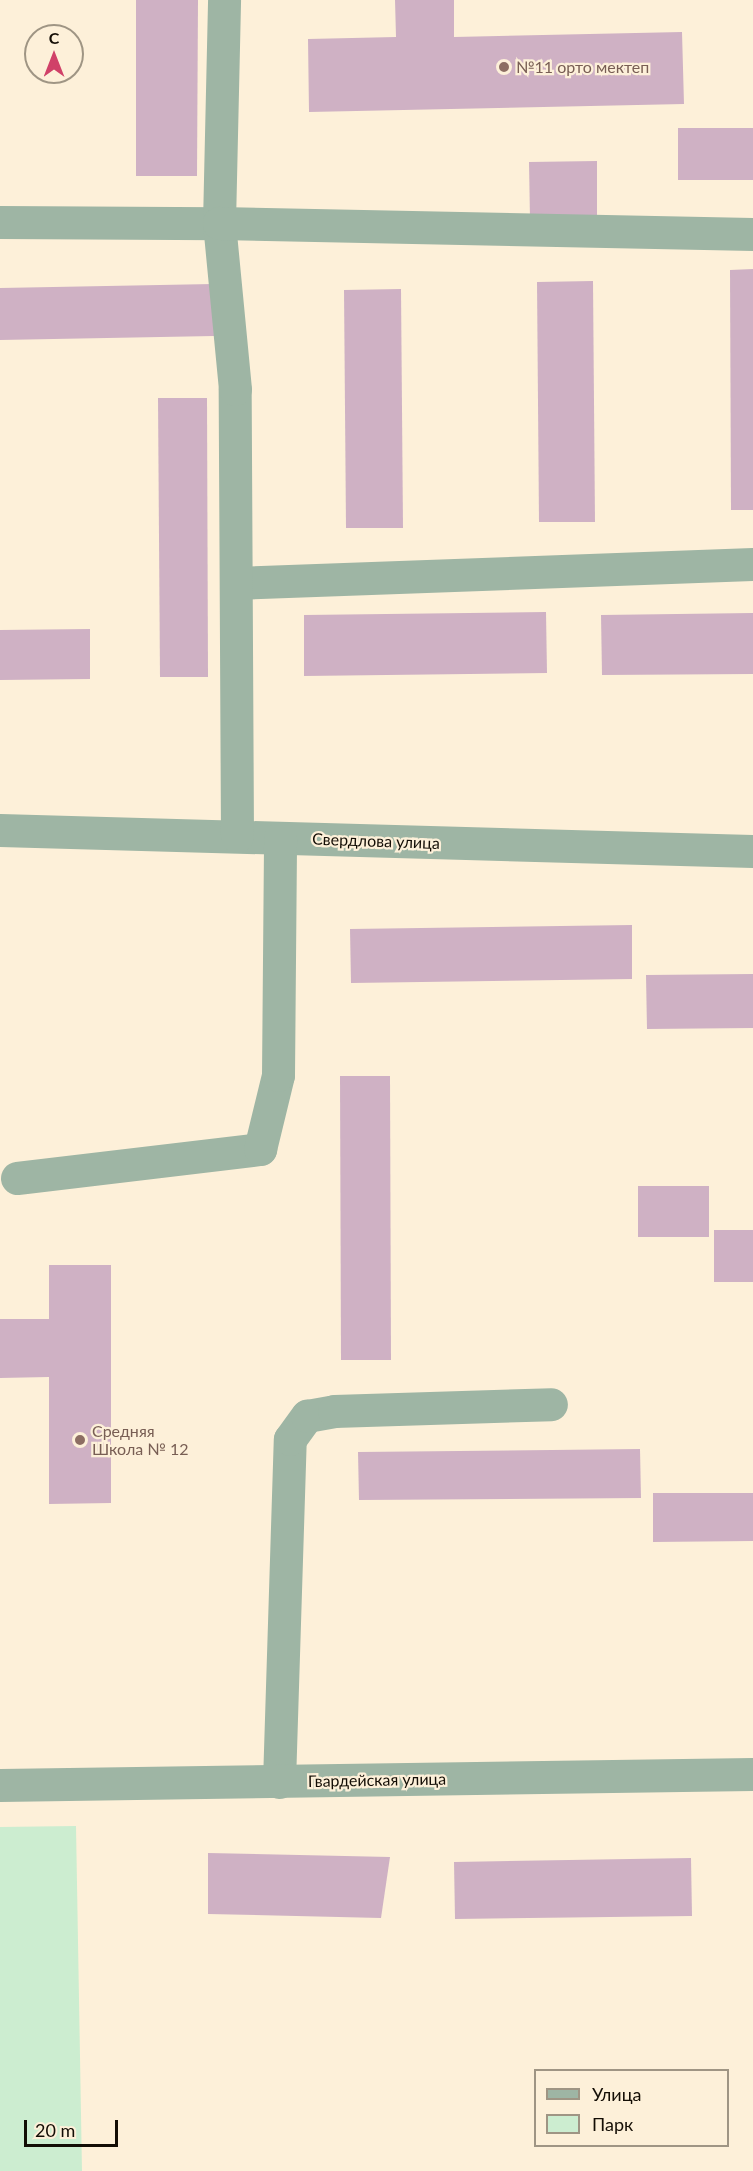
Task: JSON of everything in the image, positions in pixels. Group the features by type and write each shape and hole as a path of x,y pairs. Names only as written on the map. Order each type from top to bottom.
{"street":[{"path":"224,0 219,223 235,389 237,836"},
{"path":"0,222 219,223 753,234"},
{"path":"236,583 753,564"},
{"name":"Свердлова улица","path":"0,830 753,851"},
{"path":"17,1178 260,1149 278,1076 280,838"},
{"path":"279,1782 290,1439 308,1416 334,1411 551,1404"},
{"name":"Гвардейская улица","path":"0,1785 753,1774"}],"green space":[{"path":"76,1826 82,2171 0,2171 0,1827"}],"building":[{"path":"136,0 198,0 197,176 136,176"},
{"path":"395,0 454,0 454,37 682,32 684,104 309,112 308,39 396,37"},
{"path":"678,128 753,128 753,180 678,180"},
{"path":"597,161 597,218 530,220 529,162"},
{"path":"753,269 753,510 731,510 730,270"},
{"path":"593,281 595,522 539,522 537,282"},
{"path":"213,284 214,336 0,340 0,288"},
{"path":"401,289 403,528 346,528 344,290"},
{"path":"158,398 207,398 208,677 160,677"},
{"path":"546,612 547,673 304,676 304,615"},
{"path":"753,613 753,674 602,675 601,615"},
{"path":"90,629 90,679 0,680 0,630"},
{"path":"632,925 632,979 351,983 350,929"},
{"path":"753,974 753,1028 647,1029 646,975"},
{"path":"340,1076 390,1076 391,1360 341,1360"},
{"path":"638,1186 709,1186 709,1237 638,1237"},
{"path":"714,1230 753,1230 753,1282 714,1282"},
{"name":"Средняя Школа № 12","path":"49,1265 111,1265 111,1503 49,1504 49,1377 0,1378 0,1319 49,1319"},
{"path":"640,1449 641,1498 359,1500 358,1452"},
{"path":"653,1493 753,1493 753,1541 653,1542"},
{"path":"208,1853 390,1857 381,1918 208,1914"},
{"path":"691,1858 692,1916 455,1919 454,1862"}],"place":[{"name":"№11 орто мектеп","path":"504,67"},
{"name":"Средняя Школа № 12","path":"80,1440"}]}
